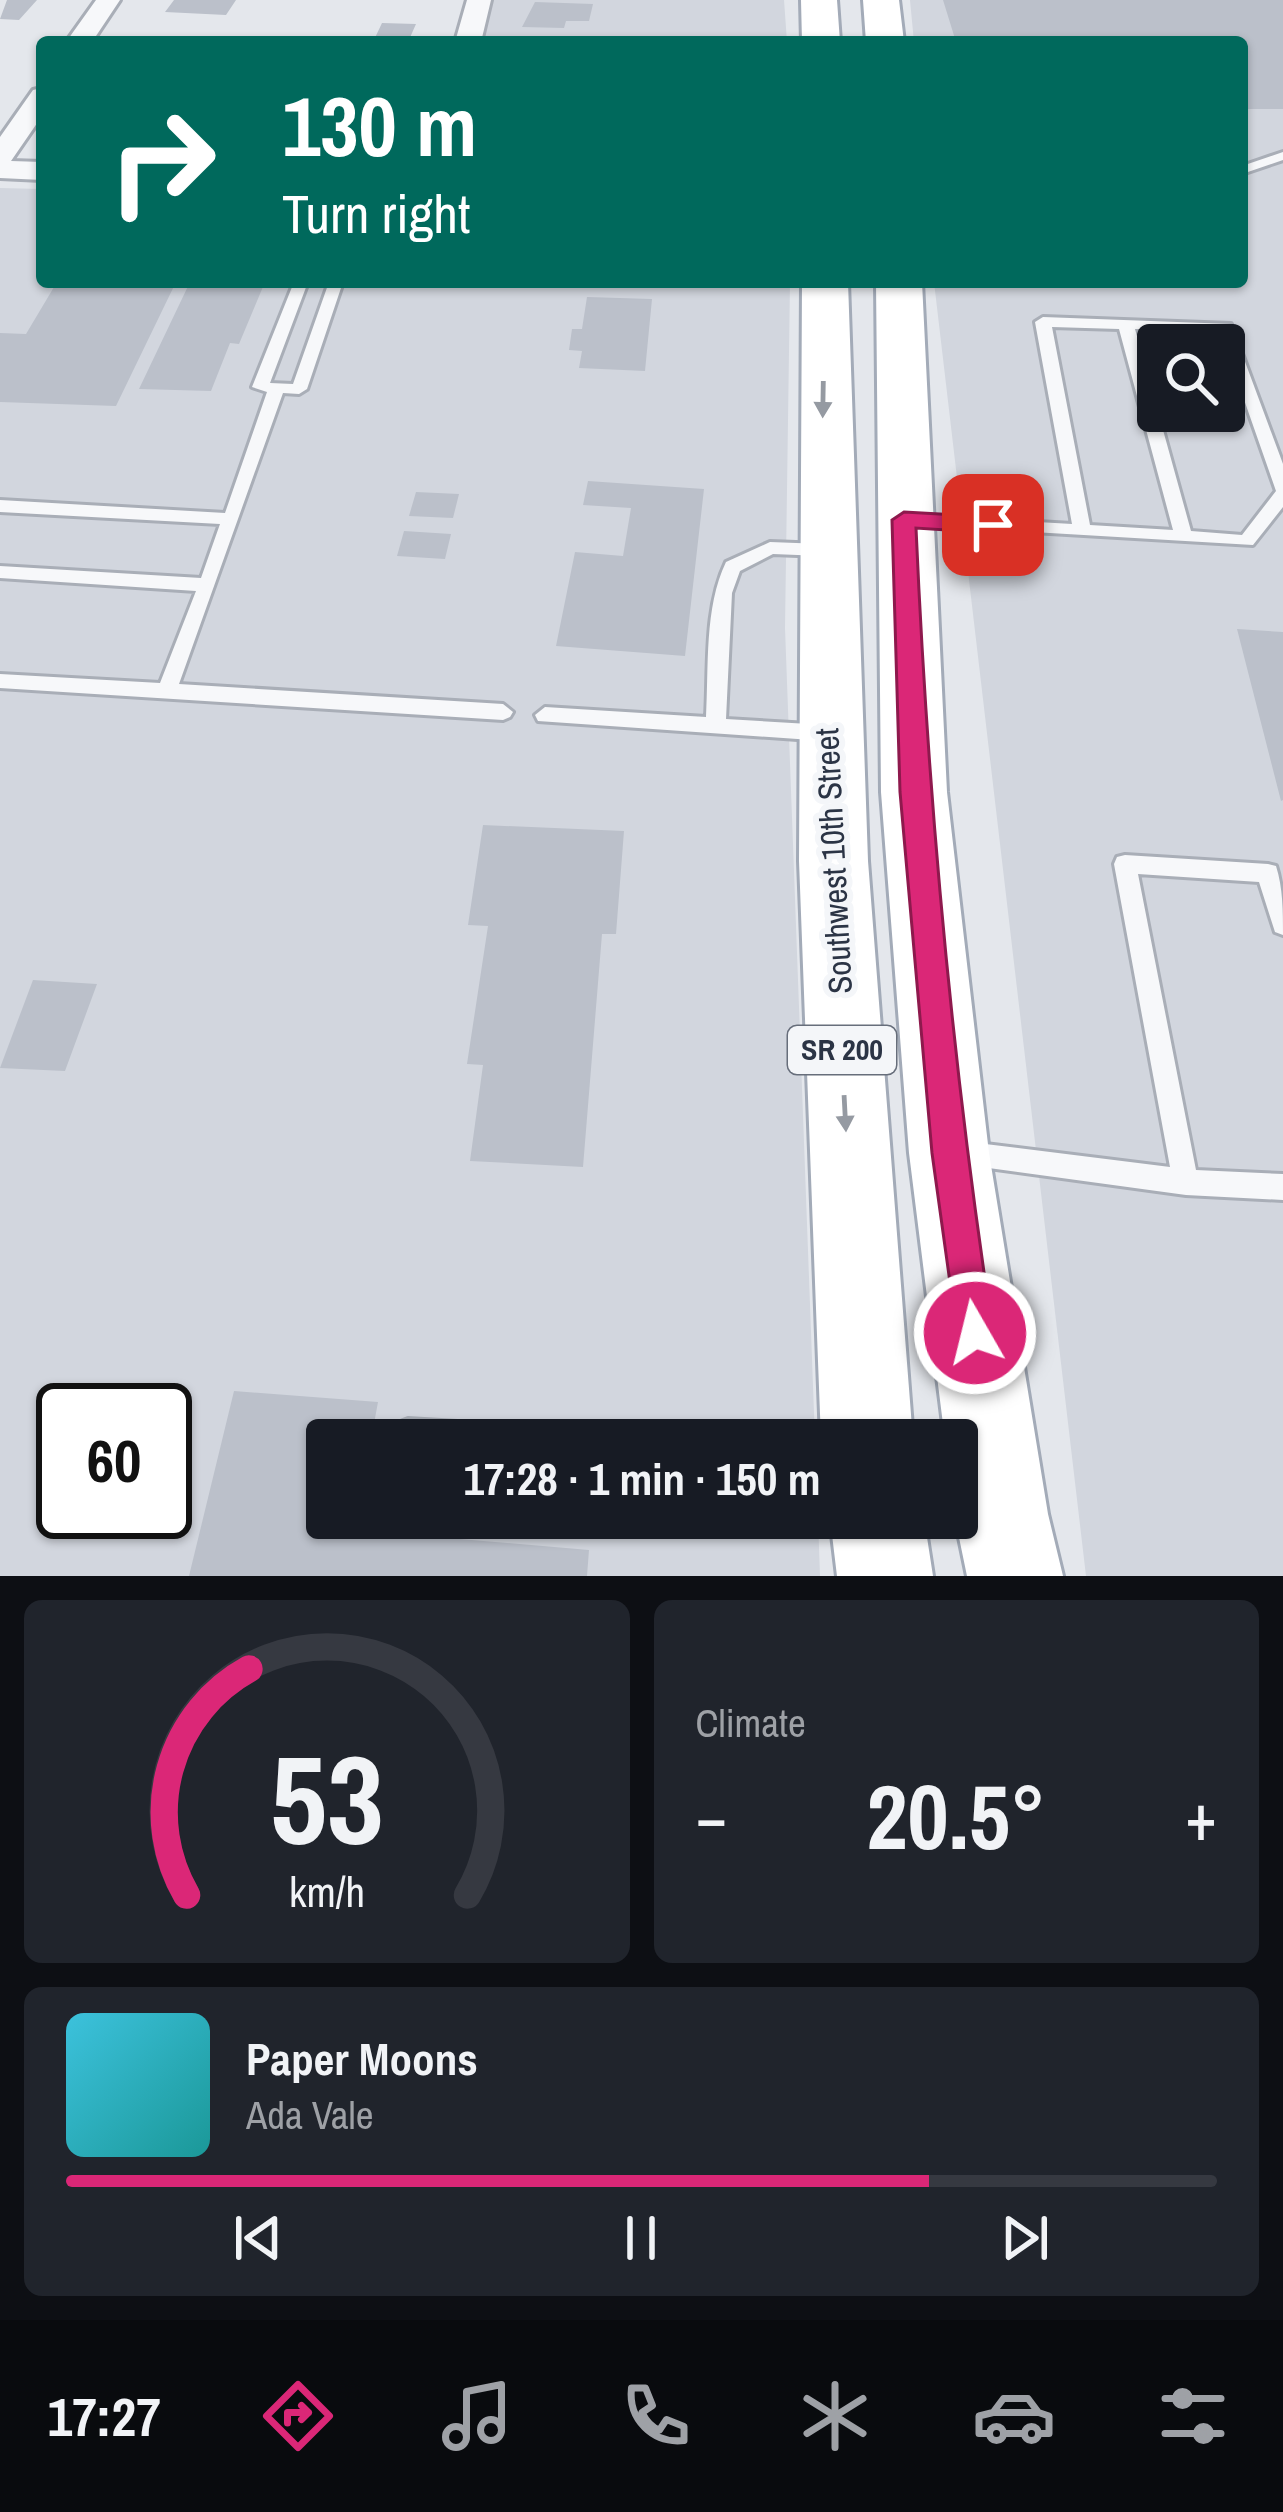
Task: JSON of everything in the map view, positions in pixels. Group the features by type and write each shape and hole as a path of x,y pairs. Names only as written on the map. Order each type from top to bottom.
{"main road":[{"path":"819,0 821,36"},
{"path":"881,0 884,36"},
{"name":"Southwest 10th Street","path":"825,288 822,550 827,733 867,1419"},
{"name":"SR 200","path":"899,288 914,792 949,1153 1001,1514 1015,1576"},
{"path":"880,1539 885,1576"}],"street":[{"path":"83,36 108,0"},
{"path":"469,36 479,0"},
{"path":"0,157 36,105"},
{"path":"0,169 36,171"}],"lane":[{"path":"1248,168 1283,156"},
{"path":"299,288 260,387 299,389 334,288"},
{"path":"904,520 1247,542 1283,492 1226,327 1043,322 1082,530"},
{"path":"1126,325 1184,537"},
{"path":"166,692 277,388"},
{"path":"0,506 231,519"},
{"path":"716,726 723,593 732,567 770,548 822,550"},
{"path":"0,572 208,585"},
{"path":"0,681 503,712"},
{"path":"545,715 827,733"},
{"path":"1186,1181 1125,864 1268,873 1283,925"},
{"path":"949,1153 1186,1181 1283,1187"}],"shaded area":[{"path":"493,0 784,0 787,36 484,36"},
{"path":"910,0 1283,0 1283,1576 1086,1576 935,288 1248,288 1248,36 913,36"},
{"path":"0,188 36,189 36,288 790,288 785,628 814,1419 306,1419 306,1539 819,1539 820,1576 0,1576"}],"building":[{"path":"7,0 37,0 19,20 0,19"},
{"path":"174,0 236,0 226,15 165,12"},
{"path":"943,0 1283,0 1283,109 1248,109 1248,36 954,36"},
{"path":"535,2 593,4 589,21 566,21 564,28 522,27"},
{"path":"382,23 416,24 411,36 376,36"},
{"path":"53,288 173,288 116,406 0,402 0,333 26,334"},
{"path":"187,288 262,288 239,344 230,343 211,391 139,389"},
{"path":"587,297 652,299 645,371 579,368 582,351 569,350 572,329 582,329"},
{"path":"588,481 704,489 685,656 556,646 575,552 623,556 631,508 583,505"},
{"path":"416,492 459,494 453,518 409,516"},
{"path":"404,531 451,534 445,559 397,556"},
{"path":"1237,629 1283,632 1281,801"},
{"path":"483,825 624,831 616,934 602,934 583,1167 470,1161 483,1065 467,1064 488,926 468,925"},
{"path":"33,980 97,984 65,1071 0,1068"},
{"path":"234,1391 378,1402 375,1419 306,1419 306,1539 460,1539 589,1550 587,1576 189,1576"}],"route":[{"path":"975,1333 949,1153 914,792 904,520 993,525"}]}
